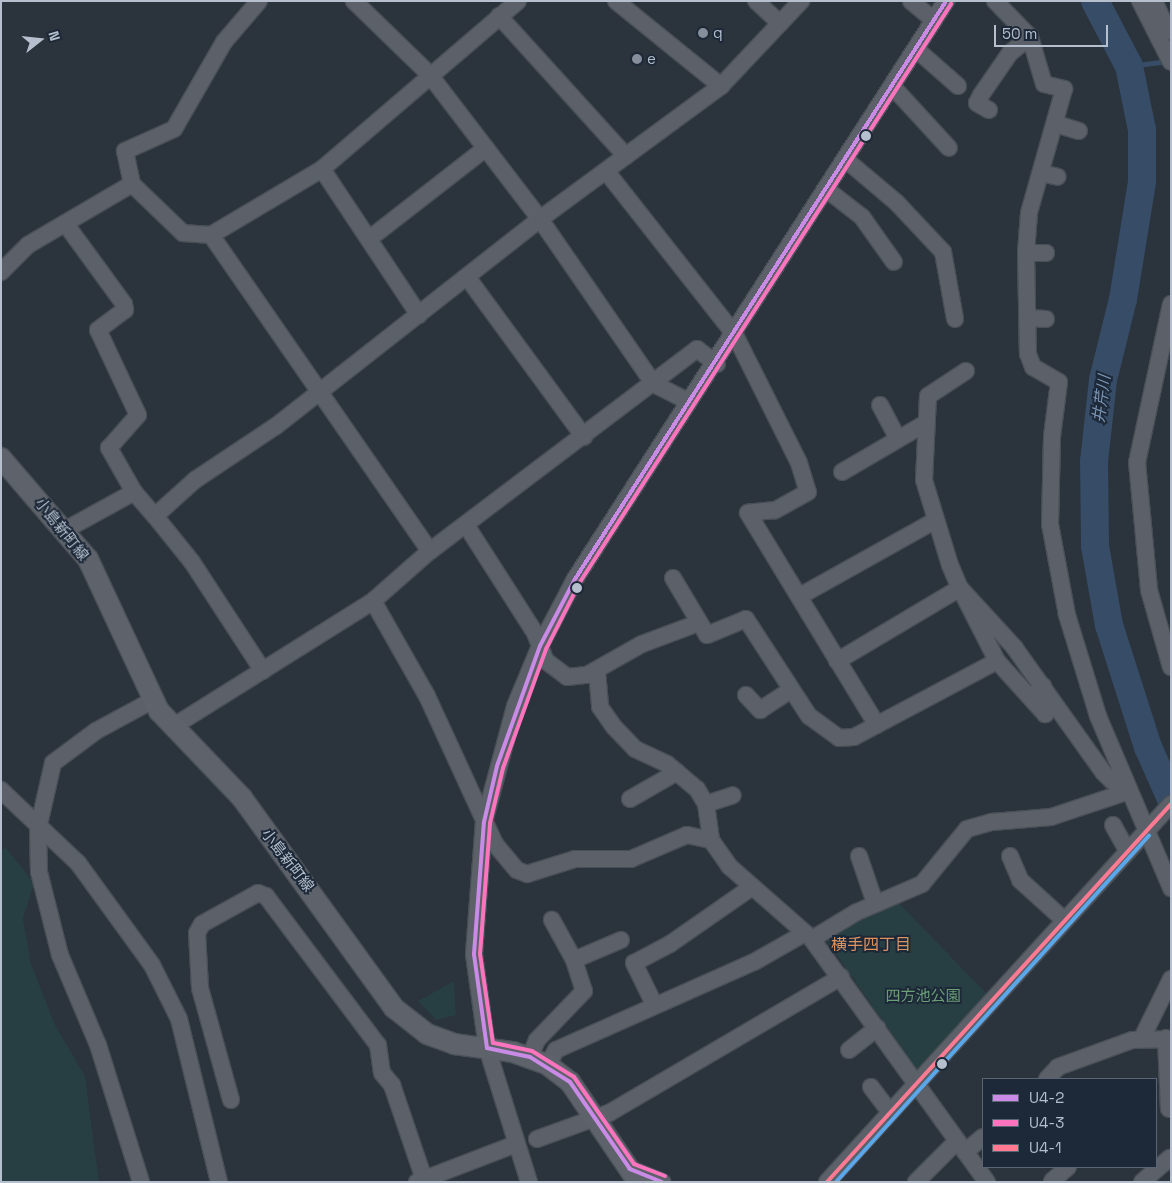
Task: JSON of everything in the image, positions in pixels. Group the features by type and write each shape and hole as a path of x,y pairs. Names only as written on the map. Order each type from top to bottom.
{"main road":[{"name":"小島新町線","path":"1,458 65,530 88,559 153,700 174,726 242,798 394,1008 427,1034 454,1044 487,1048 539,1061 570,1082 593,1119 634,1175"}],"street":[{"path":"259,1 224,42 174,129 125,151 132,184 183,233 211,235 322,169 430,74 518,1"},
{"path":"354,1 430,74 540,218 654,384 690,402"},
{"path":"616,1 721,86"},
{"path":"756,1 780,23"},
{"path":"155,516 195,480 321,392 540,218 721,86 801,1"},
{"path":"911,1 928,11"},
{"path":"529,1182 487,1048 474,954 484,822 515,706 540,646 576,579 690,402 717,364 916,49 928,11 946,1"},
{"path":"995,1 1030,37 1044,84 1064,88 1056,124 1029,213 1026,253 1027,318 1033,367 1060,382 1048,505 1067,615 1098,716 1171,888"},
{"path":"1140,1 1171,62"},
{"path":"1154,1 1171,38"},
{"path":"499,16 626,156"},
{"path":"989,110 977,103 981,95 1010,53 1030,37"},
{"path":"916,49 958,86"},
{"path":"892,86 949,148"},
{"path":"1056,124 1080,131"},
{"path":"369,239 486,148"},
{"path":"845,159 897,203 943,252 955,319"},
{"path":"322,169 419,315"},
{"path":"606,171 734,335 799,463 808,492 775,510 748,513 877,725"},
{"path":"1042,173 1058,177"},
{"path":"1,272 28,245 132,184"},
{"path":"826,189 862,217 894,262"},
{"path":"66,223 124,304 125,310 98,330 138,415 109,448 134,492 192,562 263,671"},
{"path":"211,235 430,551"},
{"path":"1026,253 1046,253"},
{"path":"467,277 584,437"},
{"path":"1171,304 1137,462 1149,590 1171,667"},
{"path":"1027,318 1046,318"},
{"path":"174,726 373,601 430,551 584,437 697,349 717,364"},
{"path":"966,371 928,396 924,480 934,521 960,588 997,661 1045,714 1036,693 1043,686"},
{"path":"880,406 898,439"},
{"path":"842,472 926,423"},
{"path":"65,530 134,492"},
{"path":"800,596 934,521"},
{"path":"466,525 540,646 549,666 567,677 597,671 642,644 698,623"},
{"path":"673,578 698,623 710,635 746,619 809,716 840,738 877,725 997,661"},
{"path":"960,588 1043,686 1103,772 1112,781 1127,787"},
{"path":"838,661 960,588"},
{"path":"373,601 427,696 495,844 522,874 575,859 631,859 686,835 711,840"},
{"path":"597,671 600,707 614,727 635,749 677,772 706,804 711,840 729,866 809,936 987,1182"},
{"path":"746,695 760,710 791,690"},
{"path":"142,1182 98,1045 60,954 38,872 38,829 52,763 96,731 153,700"},
{"path":"630,799 677,772"},
{"path":"552,920 574,960 584,991 537,1040 539,1061 556,1050 654,1004 754,962 928,879 967,829 992,822 1051,818 1127,787"},
{"path":"1,790 38,829 57,840 78,863 152,965 180,1019 219,1182"},
{"path":"706,804 733,795"},
{"path":"827,1182 1146,829 1171,804"},
{"path":"1113,825 1127,850"},
{"path":"859,856 875,903"},
{"path":"1010,856 1020,880 1064,920"},
{"path":"654,1004 634,963 670,944 752,887"},
{"path":"231,1100 200,988 198,933 202,924 258,893 266,896 378,1045 384,1077 392,1085 422,1181 516,1144"},
{"path":"574,960 621,940"},
{"path":"537,1139 593,1119 678,1074 840,977"},
{"path":"1142,1038 1171,979"},
{"path":"849,1050 877,1028"},
{"path":"1048,1078 1058,1067 1142,1038 1168,1038 1169,1109"},
{"path":"871,1087 890,1112"},
{"path":"916,1182 961,1146 982,1137"},
{"path":"1142,1182 1170,1158"},
{"path":"1050,1176 1066,1168"},
{"path":"634,1175 663,1182"}],"green space":[{"path":"6,848 34,883 23,919 31,964 55,1025 85,1076 99,1182 1,1182 1,850"},
{"name":"四方池公園","path":"898,902 988,995 917,1070 825,938"},
{"path":"454,981 456,1015 436,1020 418,1001"}],"waterway":[{"name":"井芹川","path":"1095,1 1129,66 1142,130 1142,182 1123,299 1103,380 1094,461 1095,546 1109,625 1148,747 1171,799"},
{"path":"1129,66 1167,61"}],"transit line":[{"name":"U4-2","path":"662,1182 630,1169 570,1082 530,1057 487,1048 474,954 484,822 497,766 540,646 575,579 946,1"},
{"name":"U4-3","path":"665,1176 634,1164 574,1077 532,1051 493,1043 480,954 490,823 503,768 546,649 580,582 951,4"},
{"name":"U4-1","path":"827,1182 1171,804"},
{"path":"836,1182 1149,835"}],"place":[{"name":"q","path":"703,33"},
{"name":"e","path":"637,59"}],"district":[{"name":"横手四丁目","path":"871,945"}]}
